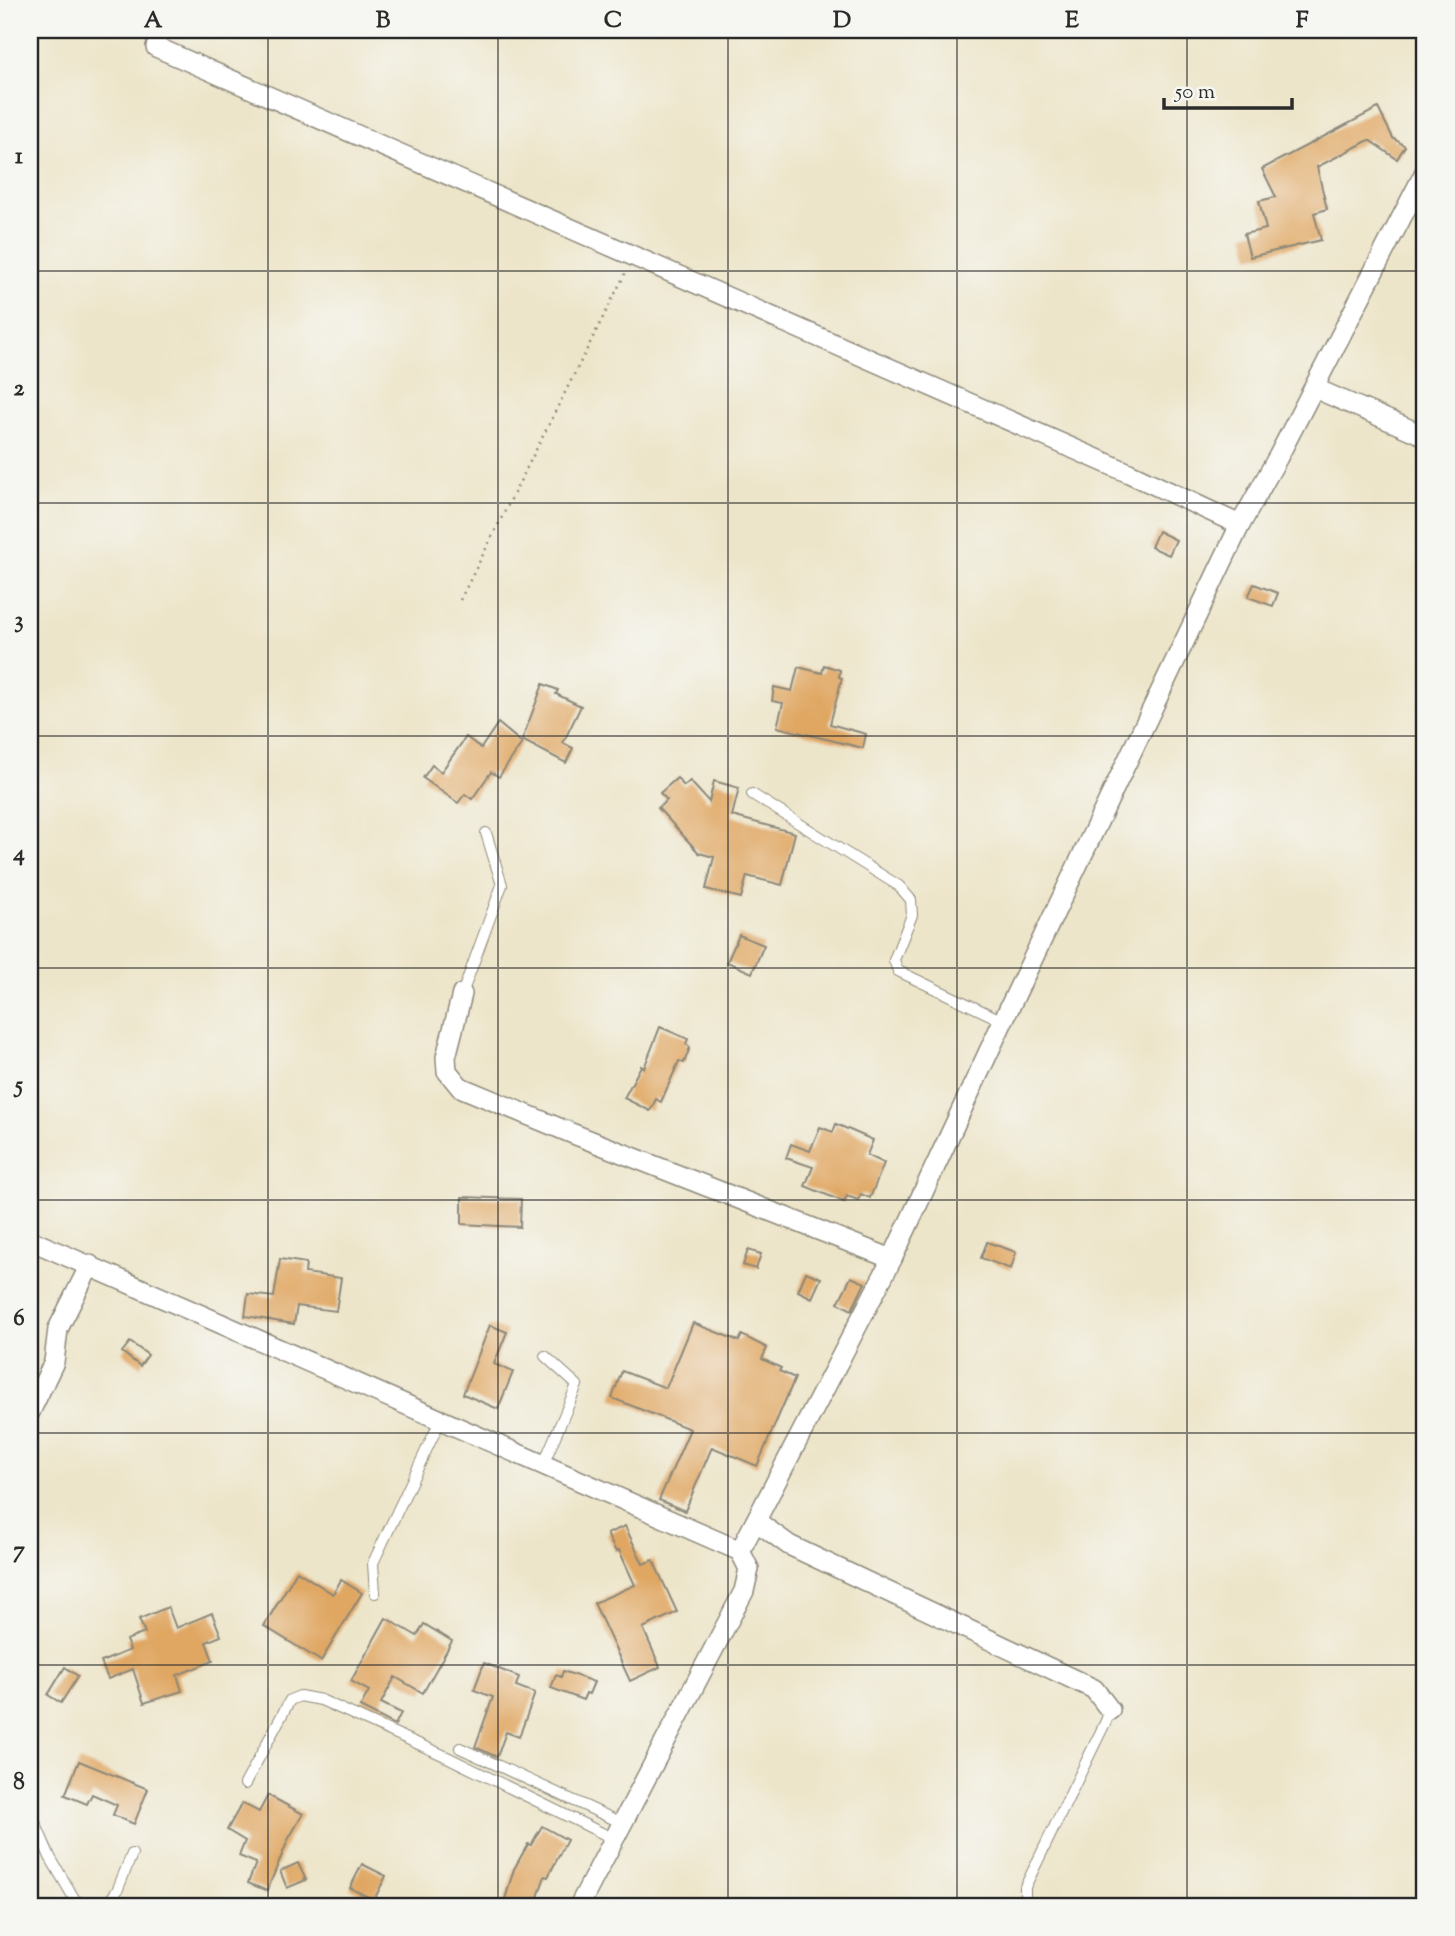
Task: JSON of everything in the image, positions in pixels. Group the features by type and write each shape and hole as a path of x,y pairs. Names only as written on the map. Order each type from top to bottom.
{"street":[{"path":"156,47 1129,473 1240,525"},
{"path":"740,1551 892,1259 1240,525 1425,172"},
{"path":"1314,388 1425,436"},
{"path":"462,994 446,1057 447,1071 460,1087 892,1259"},
{"path":"30,1240 740,1551 749,1569 744,1591 579,1906"},
{"path":"31,1406 54,1362 58,1329 90,1265"},
{"path":"756,1521 789,1545 1094,1689 1110,1710"}],"lane":[{"path":"752,794 899,886 911,900 912,915 894,960 898,971 1003,1020"},
{"path":"462,994 502,886 486,833"},
{"path":"543,1465 577,1385 545,1356"},
{"path":"375,1593 373,1563 440,1421"},
{"path":"246,1784 290,1700 300,1696 321,1700 618,1831"},
{"path":"1030,1906 1025,1899 1025,1887 1110,1710"},
{"path":"460,1748 618,1831"},
{"path":"30,1811 50,1857 75,1900 90,1906"},
{"path":"105,1906 117,1891 132,1854"}],"path":[{"path":"460,600 634,256"}],"building":[{"path":"1378,108 1393,138 1405,146 1397,159 1369,140 1317,167 1327,209 1314,213 1321,240 1250,257 1244,234 1266,229 1259,201 1276,197 1262,169"},
{"path":"1158,531 1176,540 1169,555 1151,547"},
{"path":"1254,584 1278,593 1273,606 1248,597"},
{"path":"824,665 840,670 839,677 842,678 830,724 866,734 863,748 777,727 783,703 772,701 774,687 792,691 798,667 822,673"},
{"path":"543,684 558,690 556,694 581,706 563,743 573,748 566,763 522,740"},
{"path":"498,723 522,743 499,777 491,772 472,799 465,794 458,803 423,778 432,765 441,772 466,737 481,748"},
{"path":"677,778 684,786 690,781 709,802 714,781 739,788 732,816 795,833 782,885 747,876 741,898 706,889 714,857 699,853 658,808 667,800 660,793"},
{"path":"739,935 764,945 752,973 727,962"},
{"path":"660,1027 688,1039 686,1044 690,1047 684,1063 679,1061 661,1102 656,1099 650,1111 624,1098 641,1066 644,1068"},
{"path":"836,1124 873,1140 867,1155 884,1163 870,1198 861,1194 858,1200 847,1196 844,1202 805,1186 813,1167 786,1158 791,1144 810,1151 820,1127 833,1132"},
{"path":"462,1197 521,1199 520,1227 462,1224"},
{"path":"987,1242 1016,1252 1011,1269 981,1258"},
{"path":"748,1250 761,1254 756,1269 743,1265"},
{"path":"280,1259 306,1263 305,1273 341,1278 336,1311 297,1306 294,1324 245,1316 248,1294 274,1297"},
{"path":"806,1272 821,1278 812,1298 798,1291"},
{"path":"851,1277 865,1283 852,1310 838,1303"},
{"path":"693,1323 739,1341 742,1335 767,1348 762,1359 795,1378 757,1466 712,1447 685,1511 659,1500 690,1429 612,1398 622,1371 666,1388"},
{"path":"490,1325 507,1332 494,1364 513,1372 498,1409 463,1394"},
{"path":"130,1342 148,1355 140,1366 122,1352"},
{"path":"625,1526 643,1564 653,1560 677,1612 643,1628 660,1667 630,1681 594,1603 635,1585 619,1550 616,1552 607,1534"},
{"path":"297,1571 333,1594 341,1580 362,1593 321,1661 264,1626"},
{"path":"168,1607 176,1628 212,1613 221,1636 206,1642 213,1661 177,1675 182,1691 144,1703 133,1669 108,1679 101,1662 130,1650 126,1640 145,1633 139,1619"},
{"path":"386,1618 417,1636 424,1624 452,1641 423,1693 395,1677 381,1703 401,1713 395,1725 360,1707 369,1691 351,1681"},
{"path":"484,1663 519,1677 516,1686 535,1693 519,1737 506,1732 497,1757 475,1747 493,1697 474,1690"},
{"path":"65,1667 78,1676 61,1703 48,1695"},
{"path":"563,1671 594,1682 583,1700 551,1688 556,1675 561,1677"},
{"path":"79,1761 148,1789 134,1824 113,1815 117,1805 92,1794 87,1804 65,1795"},
{"path":"268,1795 303,1814 288,1840 267,1891 248,1883 256,1863 239,1856 245,1841 227,1830 242,1803 259,1812"},
{"path":"542,1826 567,1840 548,1877 545,1876 535,1906 503,1906 514,1869"},
{"path":"298,1863 306,1880 287,1888 280,1871"},
{"path":"362,1864 386,1876 374,1900 350,1888"}]}
